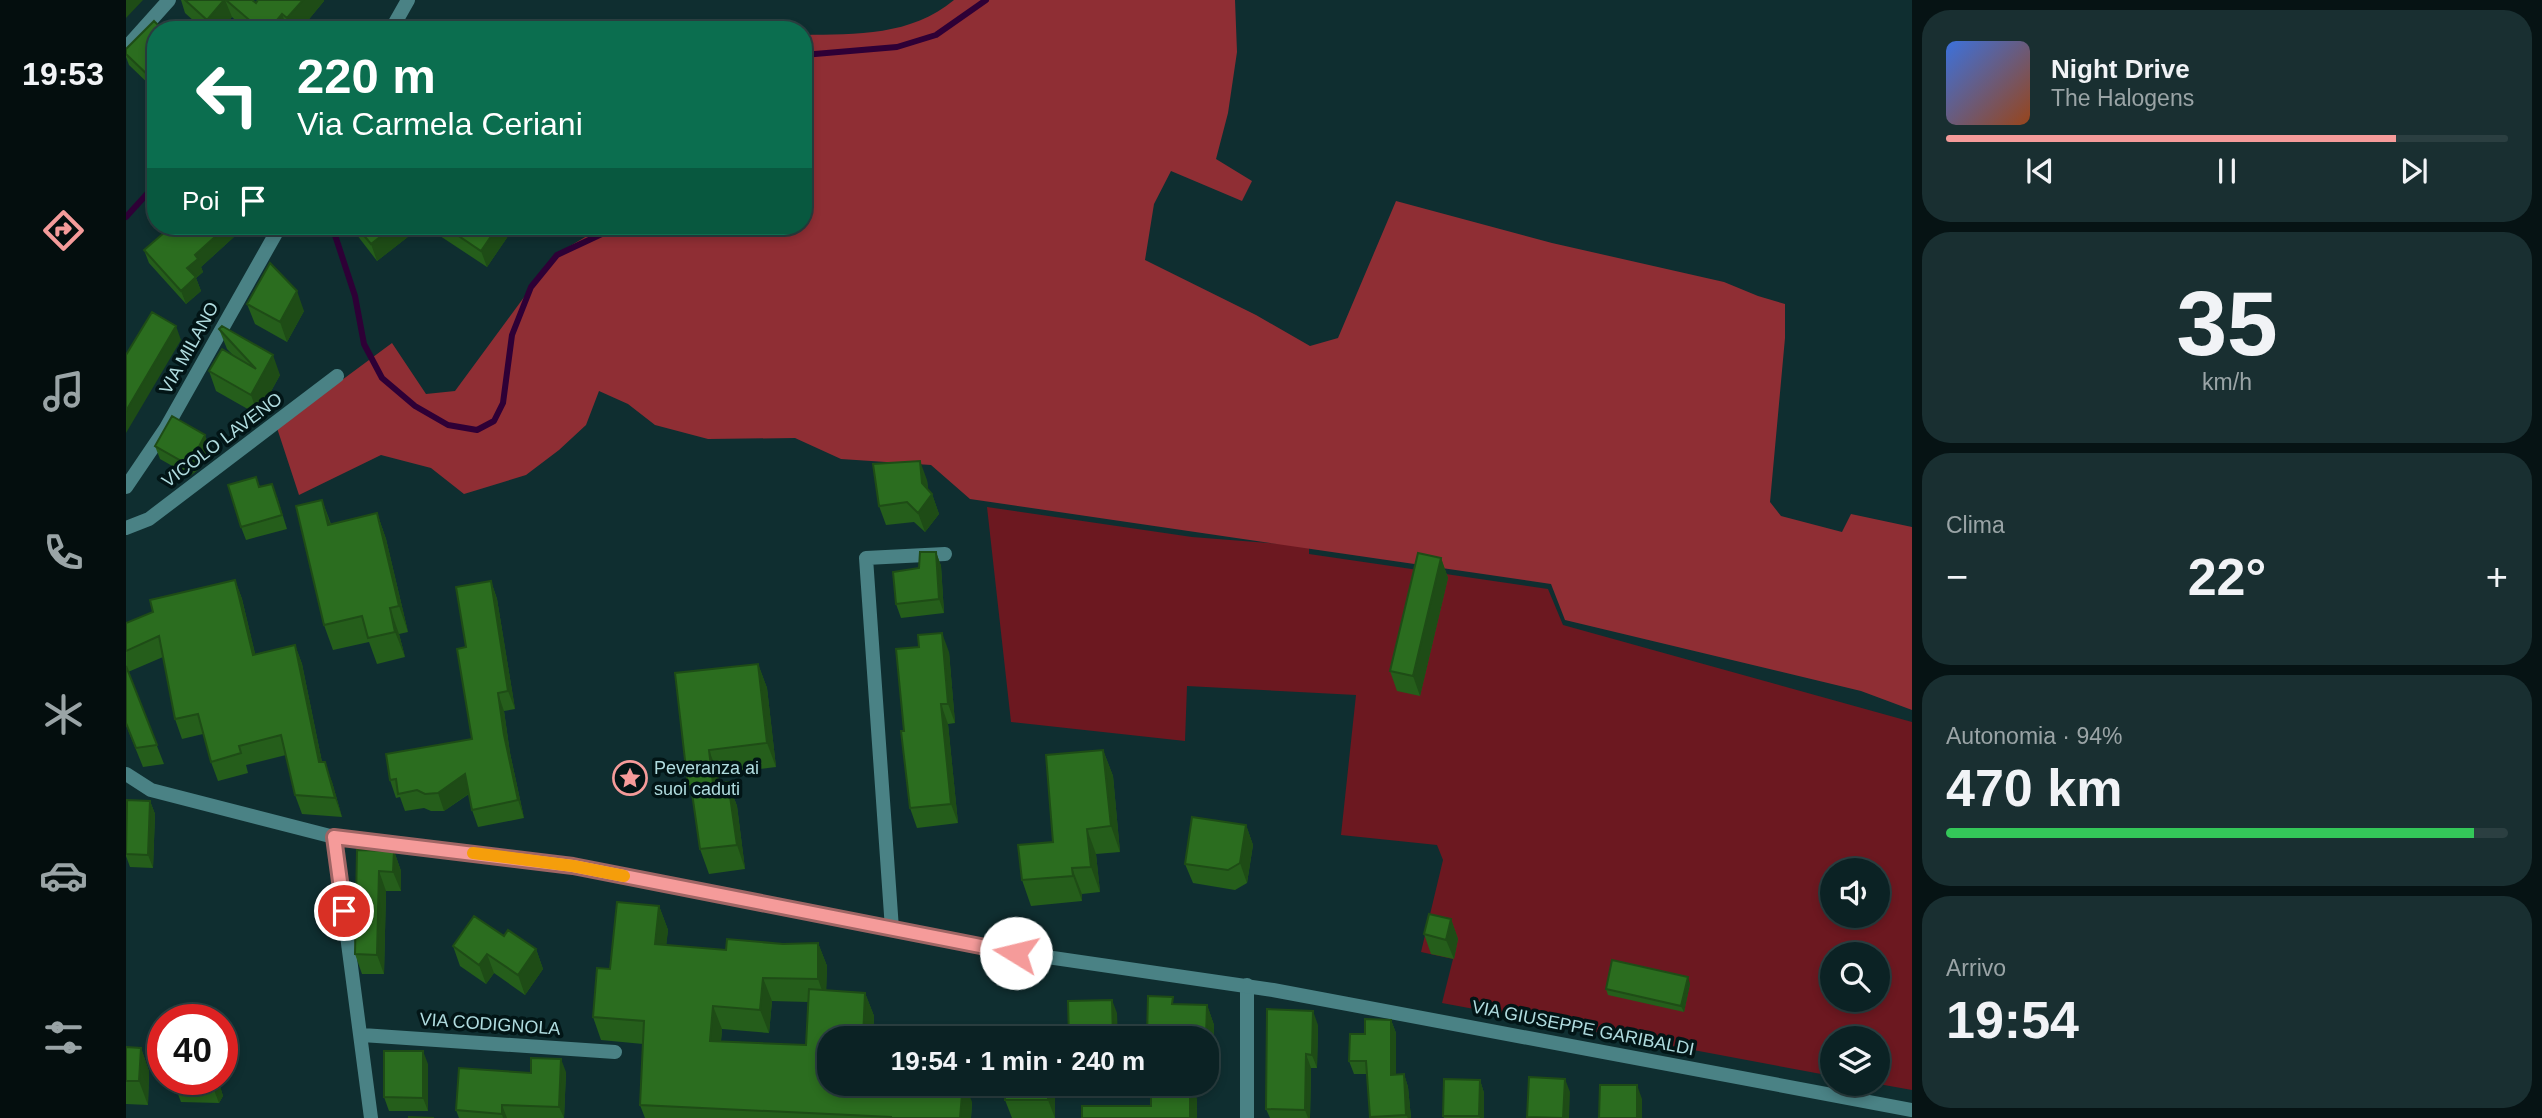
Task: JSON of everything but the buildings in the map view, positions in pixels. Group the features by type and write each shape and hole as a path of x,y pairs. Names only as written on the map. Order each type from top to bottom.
{"street":[{"path":"150,21 169,0"},
{"path":"396,21 408,0"},
{"path":"126,48 147,25"},
{"name":"VIA MILANO","path":"126,487 166,428 275,235"},
{"name":"VICOLO LAVENO","path":"126,528 149,519 337,376"},
{"path":"892,929 866,558 945,554"},
{"name":"VIA GIUSEPPE GARIBALDI","path":"126,774 151,790 334,837 573,866 992,949 1247,985 1912,1110"},
{"path":"334,837 371,1118"},
{"path":"1247,985 1247,1118"},
{"name":"VIA CODIGNOLA","path":"362,1035 615,1052"}],"shaded area":[{"path":"954,0 1235,0 1237,52 1228,113 1216,159 1252,181 1242,201 1171,171 1154,204 1145,260 1256,315 1310,346 1338,338 1396,201 1552,243 1724,282 1785,304 1785,338 1770,502 1781,516 1842,532 1851,514 1912,527 1912,710 1861,691 1565,620 1551,584 970,499 931,465 841,459 795,438 708,439 655,425 628,404 599,391 586,425 526,475 464,494 431,468 381,455 299,495 277,428 392,343 426,394 455,391 555,255 589,235 812,235 812,35 883,31 920,21"},
{"path":"987,507 1192,537 1309,546 1309,554 1548,589 1563,625 1912,722 1912,1090 1890,1086 1890,1026 1820,1026 1820,1074 1442,1003 1453,959 1421,952 1443,860 1437,845 1341,835 1356,695 1187,686 1185,741 1011,722"}],"waterway":[{"path":"812,54 897,47 936,35 986,0"},
{"path":"126,217 147,194"},
{"path":"335,235 355,296 364,344 382,378 415,406 448,425 477,430 494,421 503,403 512,335 531,287 557,255 600,235"}],"slow traffic":[{"path":"473,853 573,866 624,876"}],"place":[{"name":"Peveranza ai suoi caduti","path":"630,778"}],"route":[{"path":"344,911 334,837 573,866 1016,953"}]}
